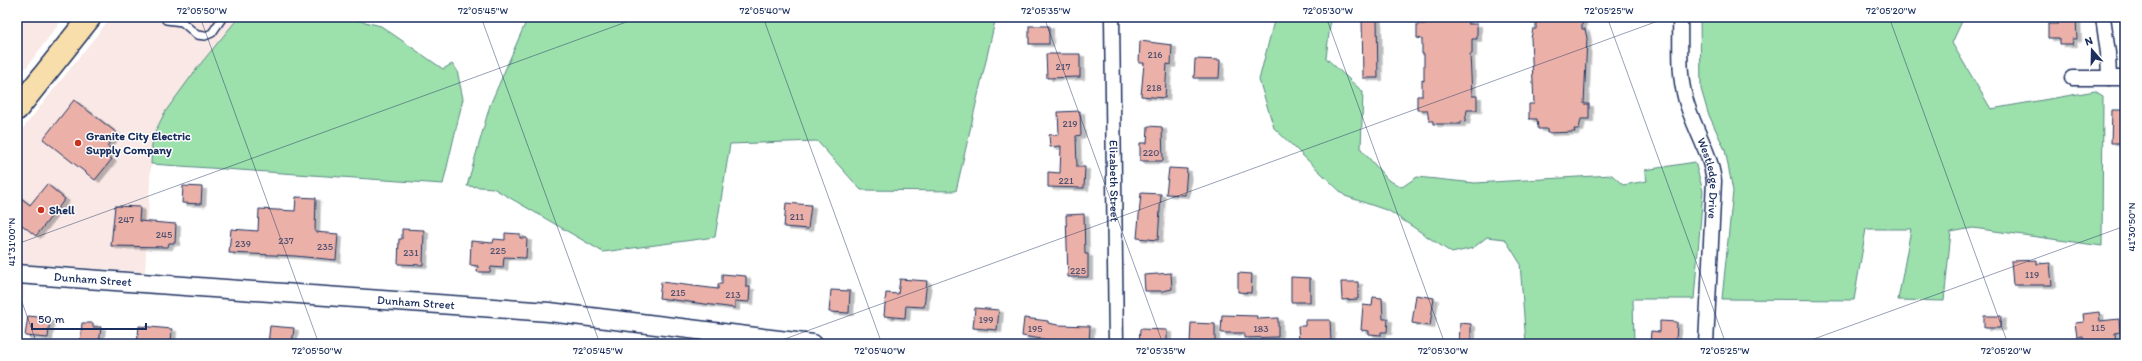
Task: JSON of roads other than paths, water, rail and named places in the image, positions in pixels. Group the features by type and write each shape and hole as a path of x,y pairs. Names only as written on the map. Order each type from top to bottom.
{"main road":[{"path":"17,109 90,17"}],"street":[{"name":"Elizabeth Street","path":"1112,17 1116,344"},
{"name":"Westledge Drive","path":"1680,17 1681,70 1684,96 1710,159 1714,181 1706,344"},
{"path":"2103,17 2108,53 2109,78"},
{"path":"2072,78 2125,78"},
{"name":"Dunham Street","path":"17,274 549,312 814,344"}],"lane":[{"path":"166,20 182,22 197,35 205,36 212,33 223,17"}],"place":[{"name":"Granite City Electric Supply Company","path":"78,143"},
{"name":"Shell","path":"41,210"}]}
